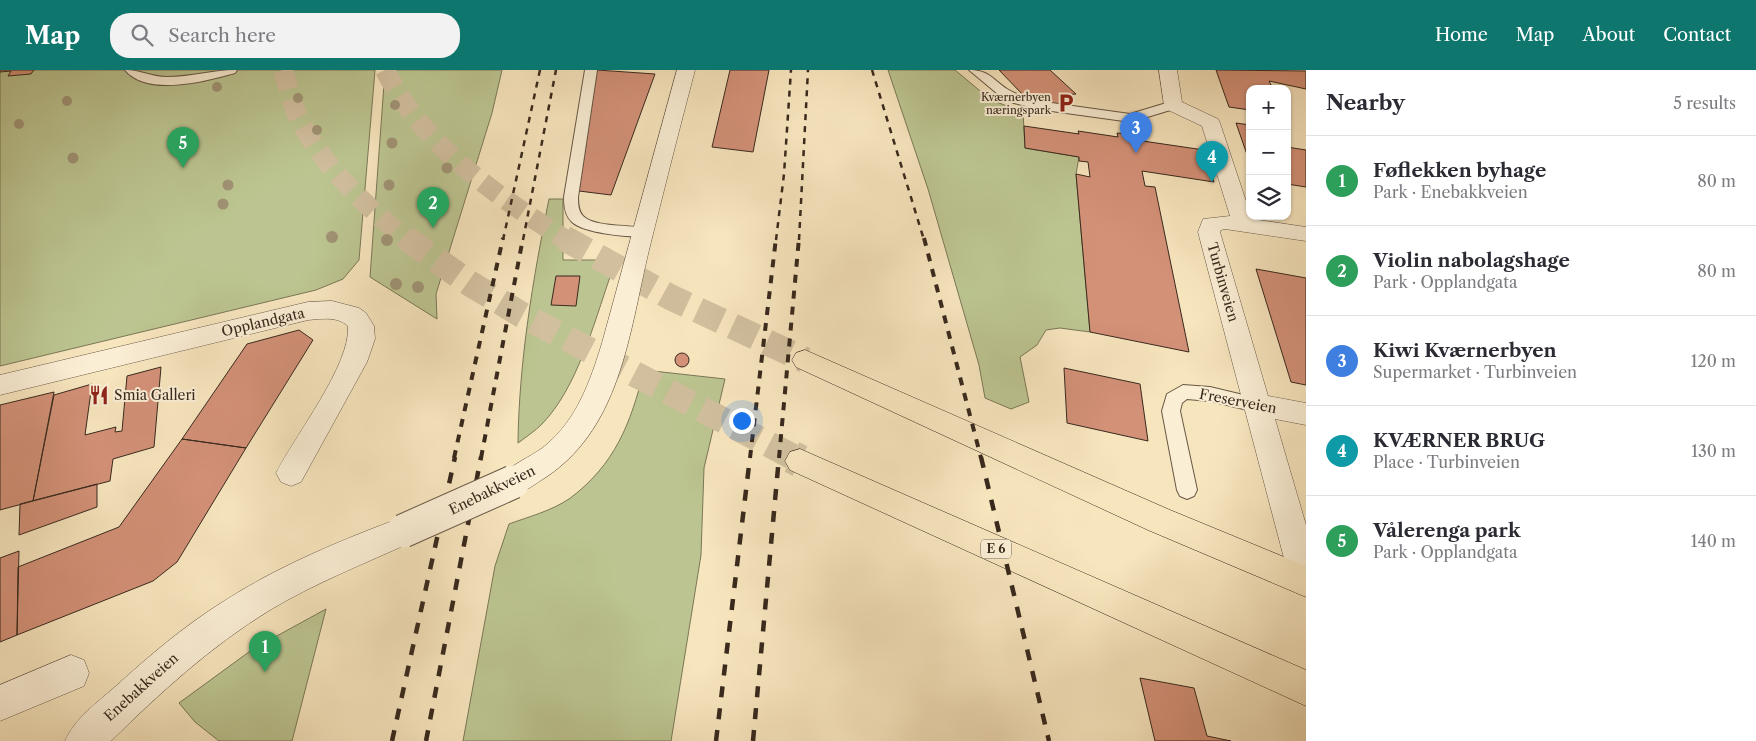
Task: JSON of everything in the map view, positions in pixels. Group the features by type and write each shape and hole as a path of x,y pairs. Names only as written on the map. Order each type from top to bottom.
{"highway":[{"path":"805,360 1159,520 1306,582"},
{"name":"E 6","path":"800,461 1306,688"}],"street":[{"name":"Enebakkveien","path":"84,741 168,661 259,598 513,482 552,459 567,445 587,418 600,388 615,339 686,70"},
{"path":"1168,70 1173,105 1211,123 1244,224 1306,234"},
{"name":"Turbinveien","path":"1244,224 1225,222 1211,224 1209,232 1252,382 1256,405"},
{"name":"Opplandgata","path":"0,385 308,311 324,309 341,311 357,319 361,326 360,350 291,473"},
{"path":"1256,405 1306,582"},
{"name":"Freserveien","path":"1256,405 1306,414"},
{"path":"0,703 71,673"}],"lane":[{"path":"131,70 140,77 167,80 194,79 231,70"},
{"path":"591,70 571,197 573,213 578,221 590,225 643,232"},
{"path":"975,70 1018,100 1037,105 1068,106 1131,118 1173,105"},
{"name":"Freserveien","path":"1187,490 1171,411 1174,399 1183,392 1210,394 1256,405"}],"green space":[{"path":"0,70 375,70 359,260 343,279 316,290 0,366"},
{"path":"385,70 502,70 492,113 436,294 437,319 370,277"},
{"path":"888,70 955,70 991,100 1023,112 1025,148 1079,157 1076,174 1090,332 1060,328 1046,330 1037,345 1020,357 1029,402 1011,409 985,398 979,365 928,189"},
{"path":"549,199 563,199 563,260 613,260 610,277 591,334 575,374 554,409 542,424 518,443 524,351"},
{"path":"644,370 725,379 704,468 701,555 671,741 463,741 495,566 509,524 555,507 569,499 598,472 610,457 627,425"},
{"path":"326,609 292,741 219,741 195,722 179,703 253,649"}],"building":[{"path":"0,70 34,70 31,74 8,76 11,71 0,72"},
{"path":"597,70 655,74 611,195 579,191"},
{"path":"730,70 769,70 753,152 712,147"},
{"path":"999,70 1050,70 1076,94 1063,95 1072,103 1051,105 1046,100 1024,96"},
{"path":"1216,70 1306,71 1306,89 1269,81 1271,85 1246,85 1246,109 1229,107"},
{"path":"1236,123 1246,124 1246,152"},
{"path":"1024,126 1079,134 1078,131 1118,137 1117,133 1136,135 1136,140 1204,150 1214,182 1142,171 1145,186 1155,187 1189,352 1090,332 1076,174 1090,177 1088,162 1079,161 1079,157 1025,148"},
{"path":"1291,148 1306,150 1306,187 1291,185"},
{"path":"1256,269 1306,278 1306,385 1291,382"},
{"path":"556,276 580,276 576,306 551,305"},
{"path":"299,330 313,340 246,448 182,439 247,344"},
{"path":"682,353 687,355 689,360 687,365 682,367 677,365 675,360 677,355"},
{"path":"161,367 154,447 113,459 110,481 33,501 54,395 92,384 85,435 116,427 115,432 122,431 127,376"},
{"path":"1064,368 1140,384 1148,441 1067,423"},
{"path":"54,392 33,501 0,510 0,405"},
{"path":"182,439 246,448 177,562 153,581 17,635 18,567 119,527"},
{"path":"97,484 97,507 19,535 20,504"},
{"path":"19,551 17,635 0,642 0,558"},
{"path":"1140,678 1194,688 1207,736 1231,741 1155,741"}],"tunnel":[{"path":"283,70 297,115 322,155 334,171 362,200 407,240"},
{"path":"385,70 419,122 440,145 488,187 566,240"},
{"path":"406,238 469,283 522,315 795,458"},
{"path":"564,238 670,297 805,360"},
{"path":"792,457 800,461"}],"railway":[{"path":"503,240 540,70"},
{"path":"523,240 556,70"},
{"path":"776,240 784,174 791,70"},
{"path":"799,240 808,70"},
{"path":"872,70 924,240"},
{"path":"454,458 503,238"},
{"path":"481,458 523,238"},
{"path":"750,458 776,238"},
{"path":"779,458 799,238"},
{"path":"924,238 981,458"},
{"path":"392,741 455,457"},
{"path":"426,741 481,457"},
{"path":"716,741 750,457"},
{"path":"753,741 779,457"},
{"path":"981,457 1049,741"}],"place":[{"name":"Kværnerbyen næringspark","path":"1066,103"},
{"name":"Kiwi Kværnerbyen","path":"1136,153"},
{"name":"Vålerenga park","path":"183,168"},
{"name":"KVÆRNER BRUG","path":"1212,182"},
{"name":"Violin nabolagshage","path":"433,228"},
{"name":"Smia Galleri","path":"99,395"},
{"name":"Føflekken byhage","path":"265,672"}]}
